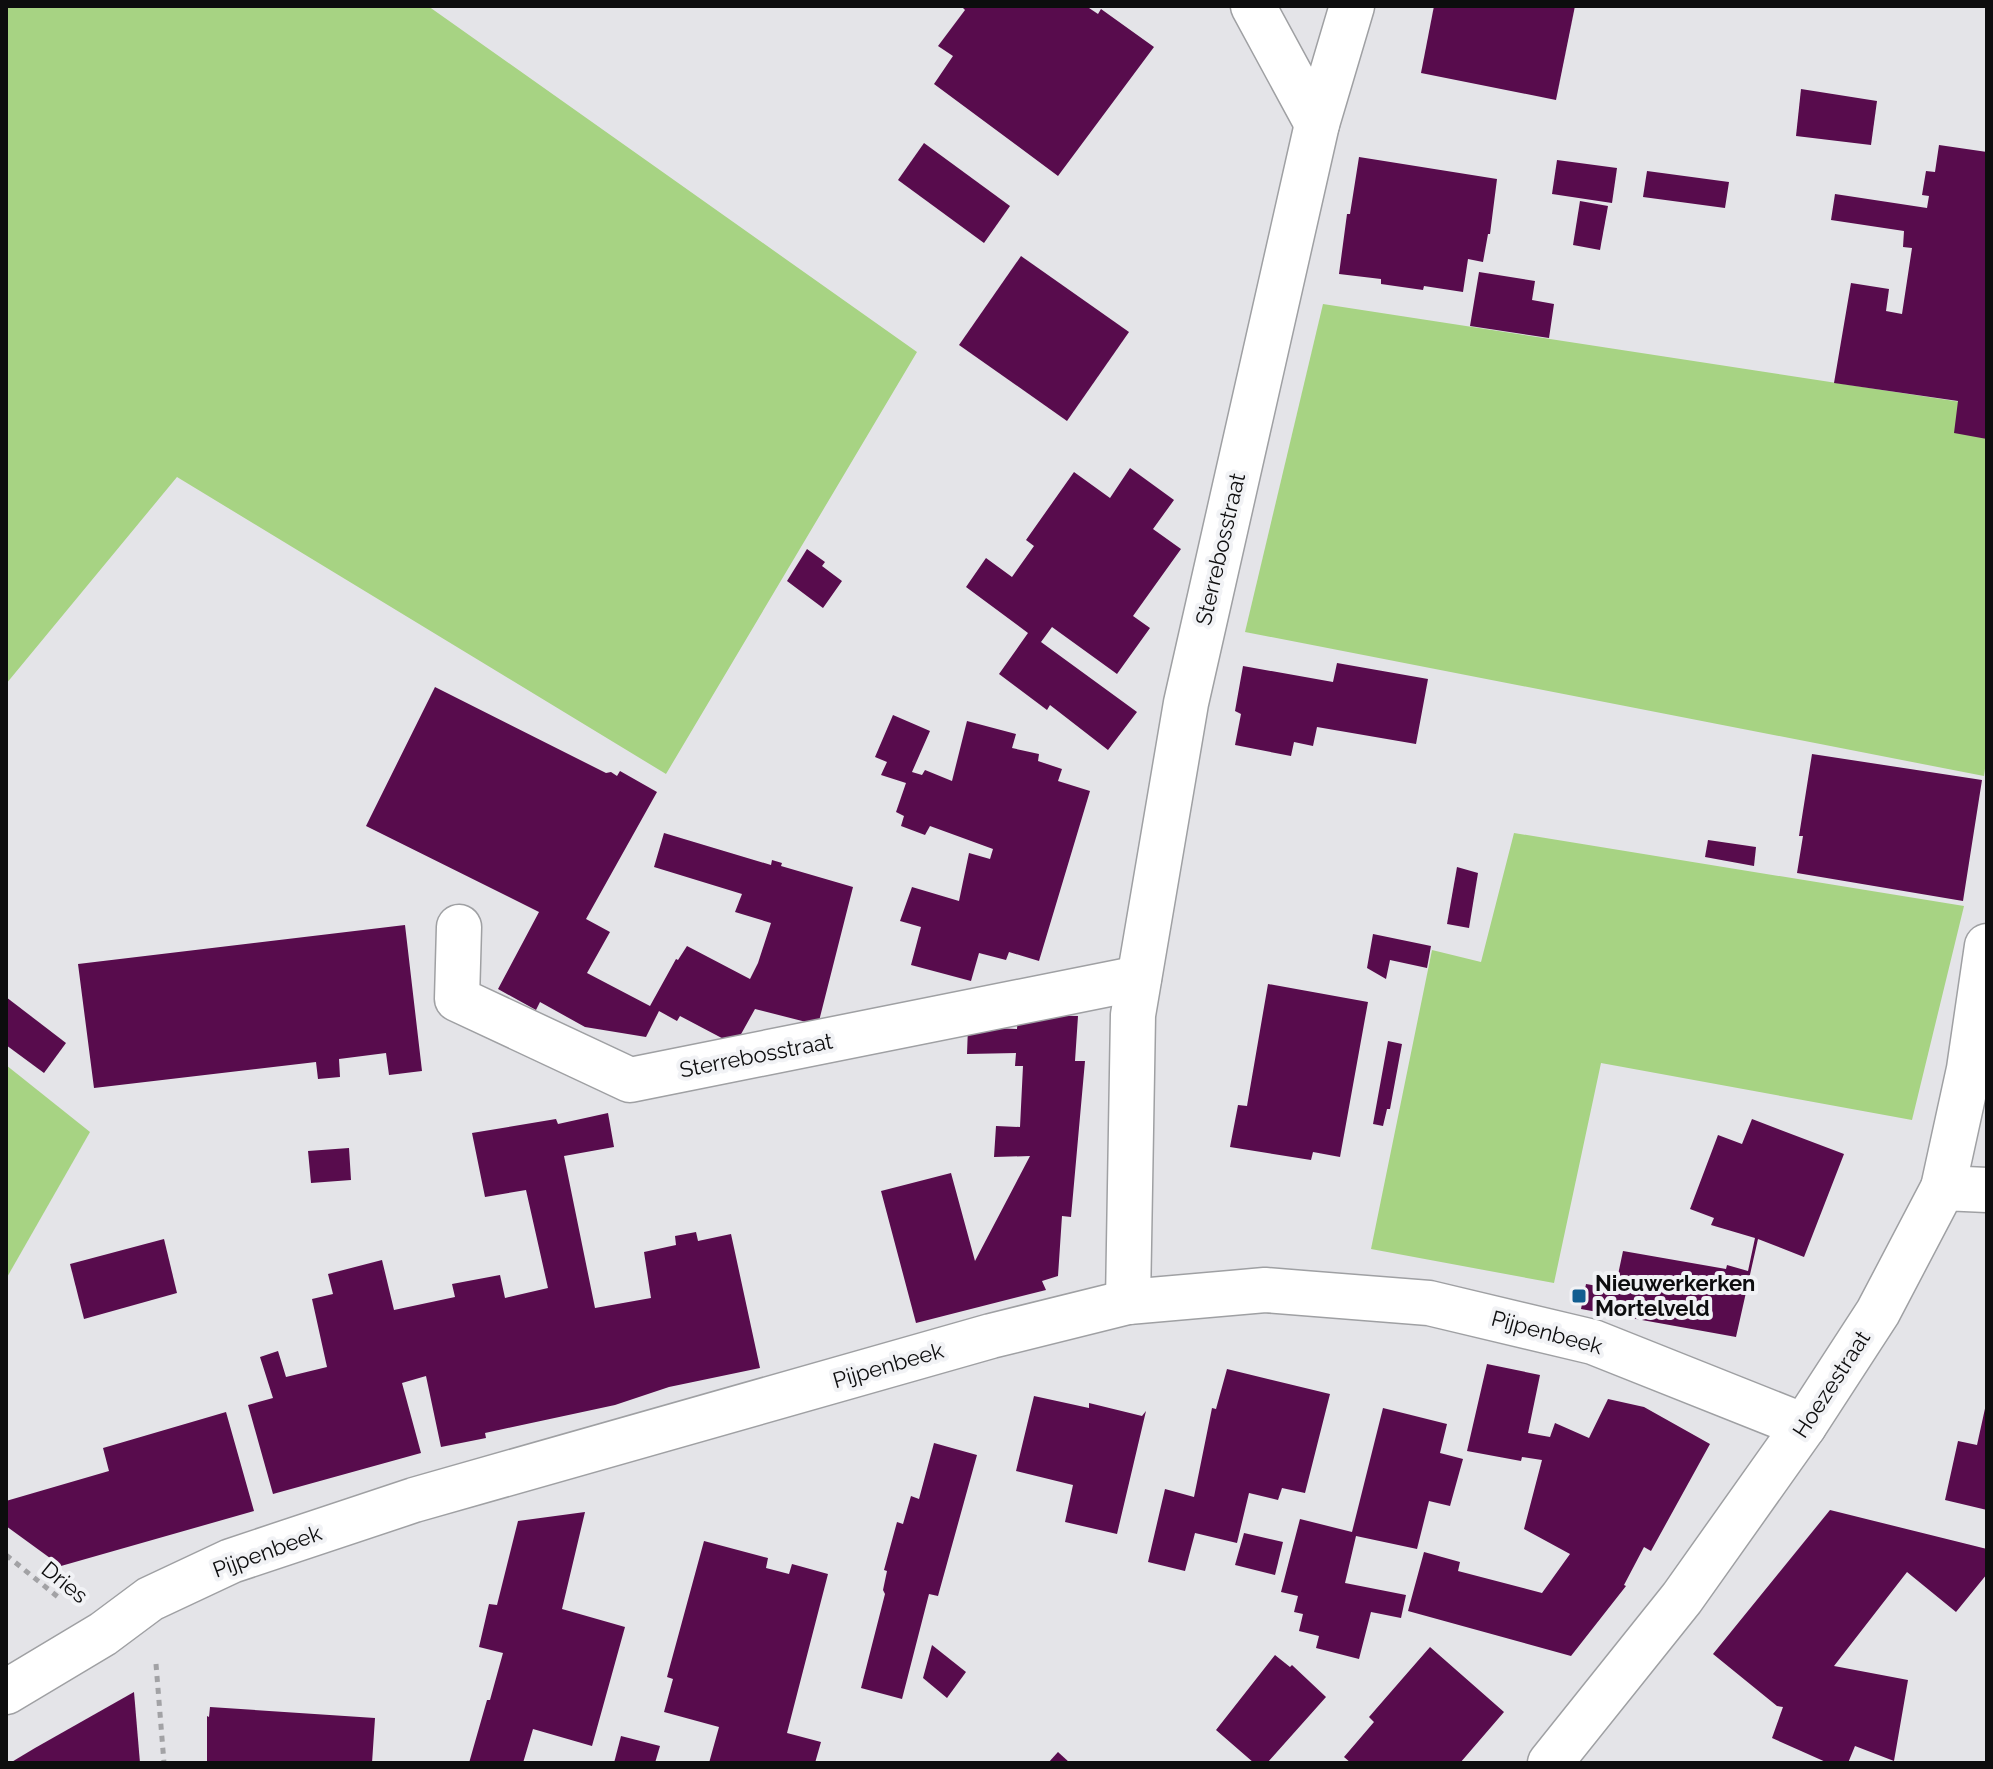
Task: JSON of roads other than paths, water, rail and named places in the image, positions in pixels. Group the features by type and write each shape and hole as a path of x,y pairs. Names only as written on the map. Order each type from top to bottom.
{"street":[{"path":"1253,6 1317,124"},
{"name":"Sterrebosstraat","path":"1128,1302 1133,1015 1186,703 1317,124 1352,6"},
{"name":"Sterrebosstraat","path":"459,927 457,999 630,1080 1139,978"},
{"name":"Hoezestraat","path":"1550,1763 1682,1598 1804,1426 1878,1312 1943,1188 1969,1069 1987,946"},
{"path":"1943,1188 1987,1190"},
{"name":"Pijpenbeek","path":"6,1692 103,1634 150,1599 231,1561 414,1500 976,1340 1128,1302 1265,1290 1429,1303 1593,1342 1804,1426"}],"place":[{"name":"Nieuwerkerken Mortelveld","path":"1579,1296"}]}
